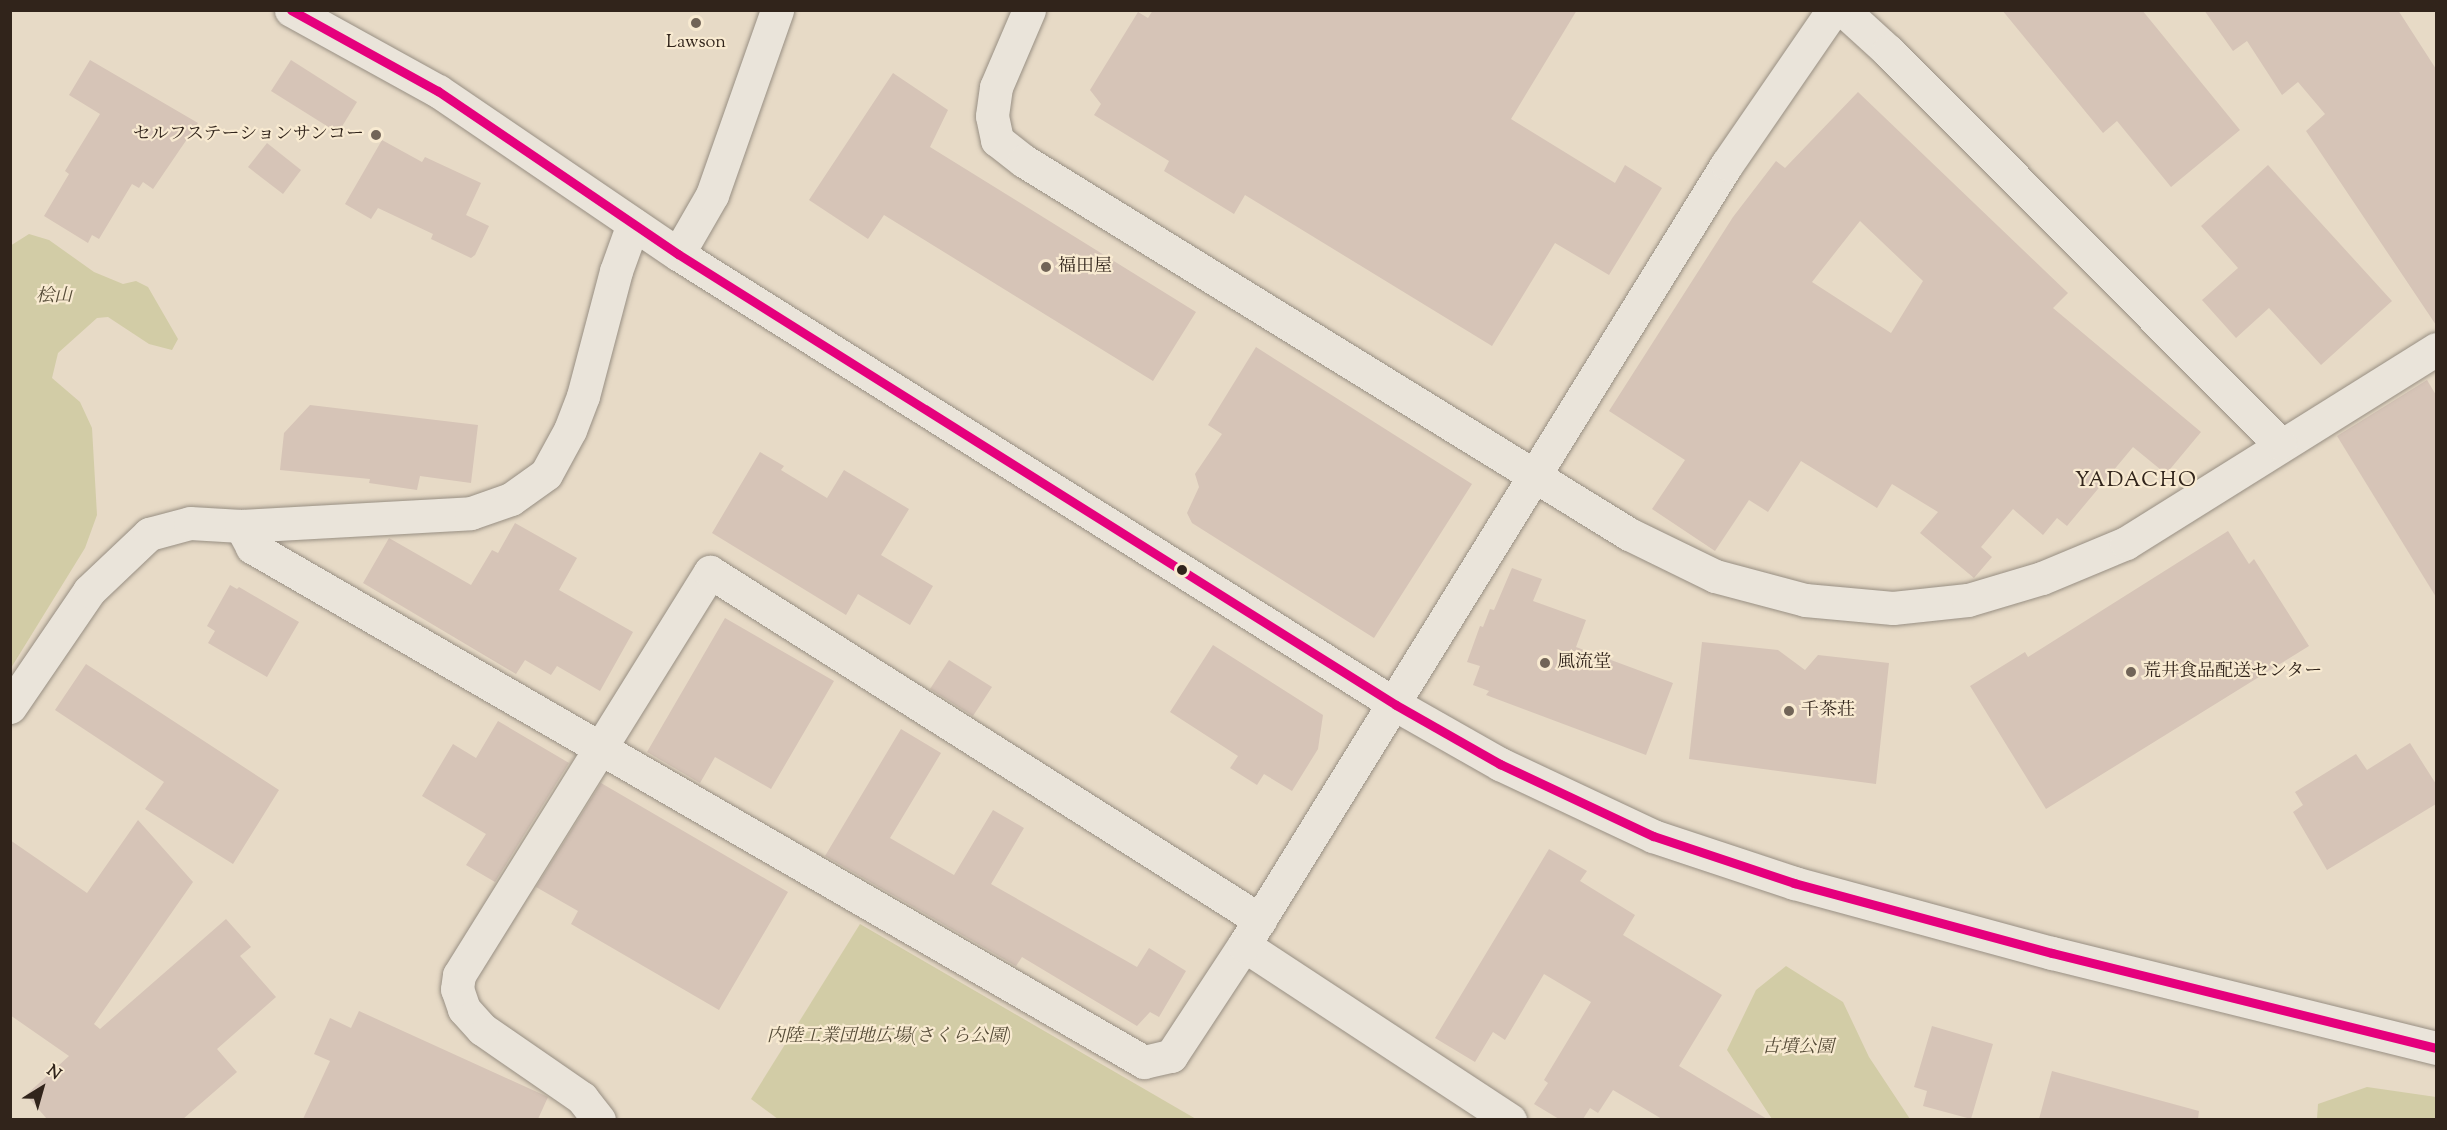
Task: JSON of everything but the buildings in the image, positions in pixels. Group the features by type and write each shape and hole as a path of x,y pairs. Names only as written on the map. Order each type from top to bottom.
{"street":[{"path":"291,10 438,91 678,254 1396,705 1500,764 1653,836 1794,884 2064,956 2436,1048"},
{"path":"678,254 712,195 777,10"},
{"path":"1029,10 996,87 992,116 998,140 1024,161 1629,534 1715,576 1805,600 1893,608 1968,600 2042,578 2127,543 2280,444 2436,349"},
{"path":"241,526 252,547 597,749 1144,1062 1171,1056 1396,705 1764,107 1833,10"},
{"path":"1843,10 1888,51 2280,444"},
{"path":"10,707 89,591 149,534 190,523 241,526 471,513 511,499 546,474 570,430 583,396 616,271 633,224"},
{"path":"599,1119 582,1098 482,1029 464,1009 457,989 459,975 597,749 710,572 1252,932 1510,1119"}],"green space":[{"name":"桧山","path":"29,234 49,240 94,272 123,284 136,281 148,287 178,339 172,350 149,344 108,317 97,318 58,353 52,378 80,402 92,428 97,515 85,548 11,668 10,246"},
{"name":"内陸工業団地広場(さくら公園)","path":"860,924 1196,1119 778,1119 751,1099"},
{"name":"古墳公園","path":"1786,966 1843,1002 1869,1057 1910,1119 1772,1119 1727,1050 1756,990"},
{"path":"2367,1087 2436,1097 2436,1119 2317,1119 2318,1104"}],"transit line":[{"path":"291,10 438,91 678,254 1396,705 1500,764 1653,836 1794,883 2052,953 2436,1048"}],"place":[{"name":"Lawson","path":"696,23"},
{"name":"セルフステーションサンコー","path":"376,135"},
{"name":"福田屋","path":"1046,267"},
{"name":"風流堂","path":"1545,663"},
{"name":"荒井食品配送センター","path":"2131,672"},
{"name":"千茶荘","path":"1789,711"}],"district":[{"name":"YADACHO","path":"2136,481"}]}
